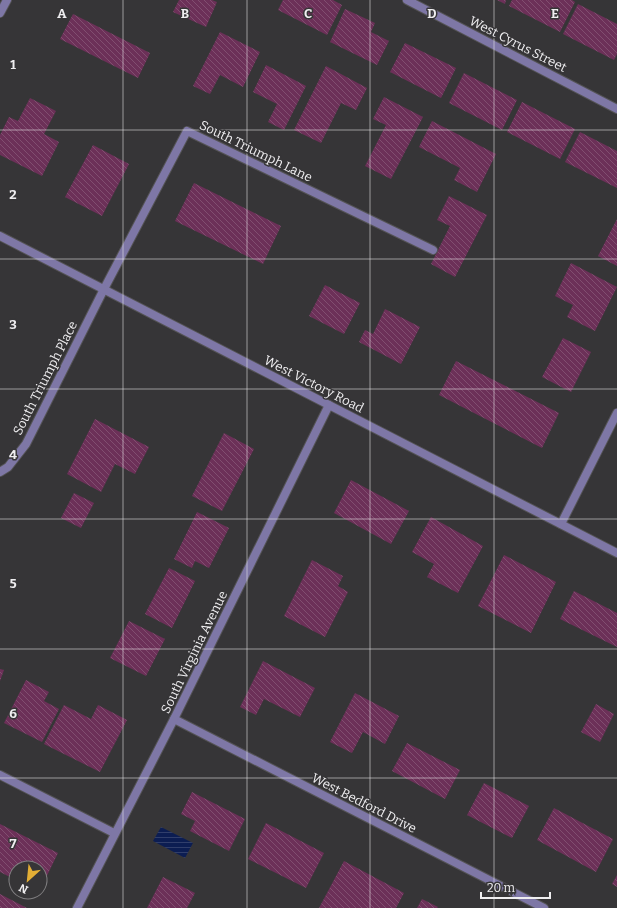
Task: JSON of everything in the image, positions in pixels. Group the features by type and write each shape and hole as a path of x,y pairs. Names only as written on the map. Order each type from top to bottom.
{"street":[{"path":"0,13 7,0"},
{"name":"West Cyrus Street","path":"407,0 617,109"},
{"name":"South Triumph Lane","path":"104,289 187,131 433,250"},
{"name":"West Victory Road","path":"0,236 617,553"},
{"name":"South Triumph Place","path":"0,472 8,467 26,444 104,289"},
{"name":"South Virginia Avenue","path":"77,908 114,833 174,719 329,405"},
{"path":"560,524 617,413"},
{"name":"West Bedford Drive","path":"174,719 544,908"},
{"path":"0,775 114,833"}],"water":[{"path":"161,827 193,843 185,858 153,841"}],"building":[{"path":"179,0 212,0 217,2 206,27 173,12"},
{"path":"283,0 333,0 342,5 327,35 278,10"},
{"path":"497,0 506,0 505,4"},
{"path":"512,0 572,0 575,2 560,32 509,6"},
{"path":"578,4 617,24 617,54 614,60 563,34"},
{"path":"345,9 375,23 371,32 389,41 377,65 330,42"},
{"path":"73,14 150,53 138,78 60,39"},
{"path":"220,32 260,52 243,87 220,75 210,94 193,86"},
{"path":"405,43 456,68 441,98 390,72"},
{"path":"266,65 306,86 284,130 268,122 277,104 253,92"},
{"path":"326,66 367,88 356,110 341,103 321,143 294,130"},
{"path":"464,73 517,100 502,130 449,103"},
{"path":"384,97 423,117 391,179 365,166 386,125 373,119"},
{"path":"30,98 56,111 44,134 59,142 42,176 0,155 0,135 9,117 18,121"},
{"path":"522,102 575,129 560,159 507,132"},
{"path":"432,121 496,154 477,192 454,180 460,168 419,147"},
{"path":"580,132 617,151 617,188 565,162"},
{"path":"93,145 129,164 102,216 65,197"},
{"path":"194,183 281,226 263,264 175,221"},
{"path":"449,196 487,215 455,277 431,264 450,226 437,220"},
{"path":"617,219 617,266 598,256"},
{"path":"571,263 617,287 595,331 567,317 573,305 555,296"},
{"path":"325,285 360,303 344,334 309,316"},
{"path":"385,309 420,327 401,364 359,342 365,330 373,334"},
{"path":"563,338 591,352 571,392 542,377"},
{"path":"456,361 559,413 542,448 439,395"},
{"path":"95,419 149,447 135,474 115,464 101,492 67,474"},
{"path":"224,433 254,449 222,511 192,496"},
{"path":"351,480 409,511 391,544 334,513"},
{"path":"74,493 94,503 81,528 61,518"},
{"path":"197,512 229,528 209,568 195,561 192,568 174,559"},
{"path":"431,517 483,546 458,593 427,577 434,564 412,552"},
{"path":"504,555 556,582 531,633 478,606"},
{"path":"312,560 343,576 338,586 348,592 325,637 284,616"},
{"path":"169,568 195,581 172,628 145,614"},
{"path":"574,591 617,613 617,647 560,619"},
{"path":"129,621 165,639 146,676 110,658"},
{"path":"263,661 315,688 300,717 264,699 256,715 240,707"},
{"path":"0,669 4,670 0,681"},
{"path":"26,680 49,692 44,701 59,709 42,742 4,723"},
{"path":"355,693 399,716 385,744 363,732 352,753 330,742"},
{"path":"596,704 614,714 600,742 581,732"},
{"path":"64,705 91,719 98,705 127,720 100,772 44,744"},
{"path":"407,743 460,770 445,799 392,771"},
{"path":"484,783 529,806 512,838 467,815"},
{"path":"192,792 245,819 229,851 190,831 195,821 181,814"},
{"path":"554,808 613,839 596,872 537,840"},
{"path":"266,823 324,853 306,888 248,859"},
{"path":"0,824 58,853 48,874 48,860 8,860 8,876 0,872"},
{"path":"344,861 404,893 396,908 319,908"},
{"path":"617,875 617,887 612,884"},
{"path":"163,877 195,893 187,908 147,908"},
{"path":"0,894 8,898 8,900 12,900 27,908 0,908"},
{"path":"422,899 438,907 417,908"}]}
